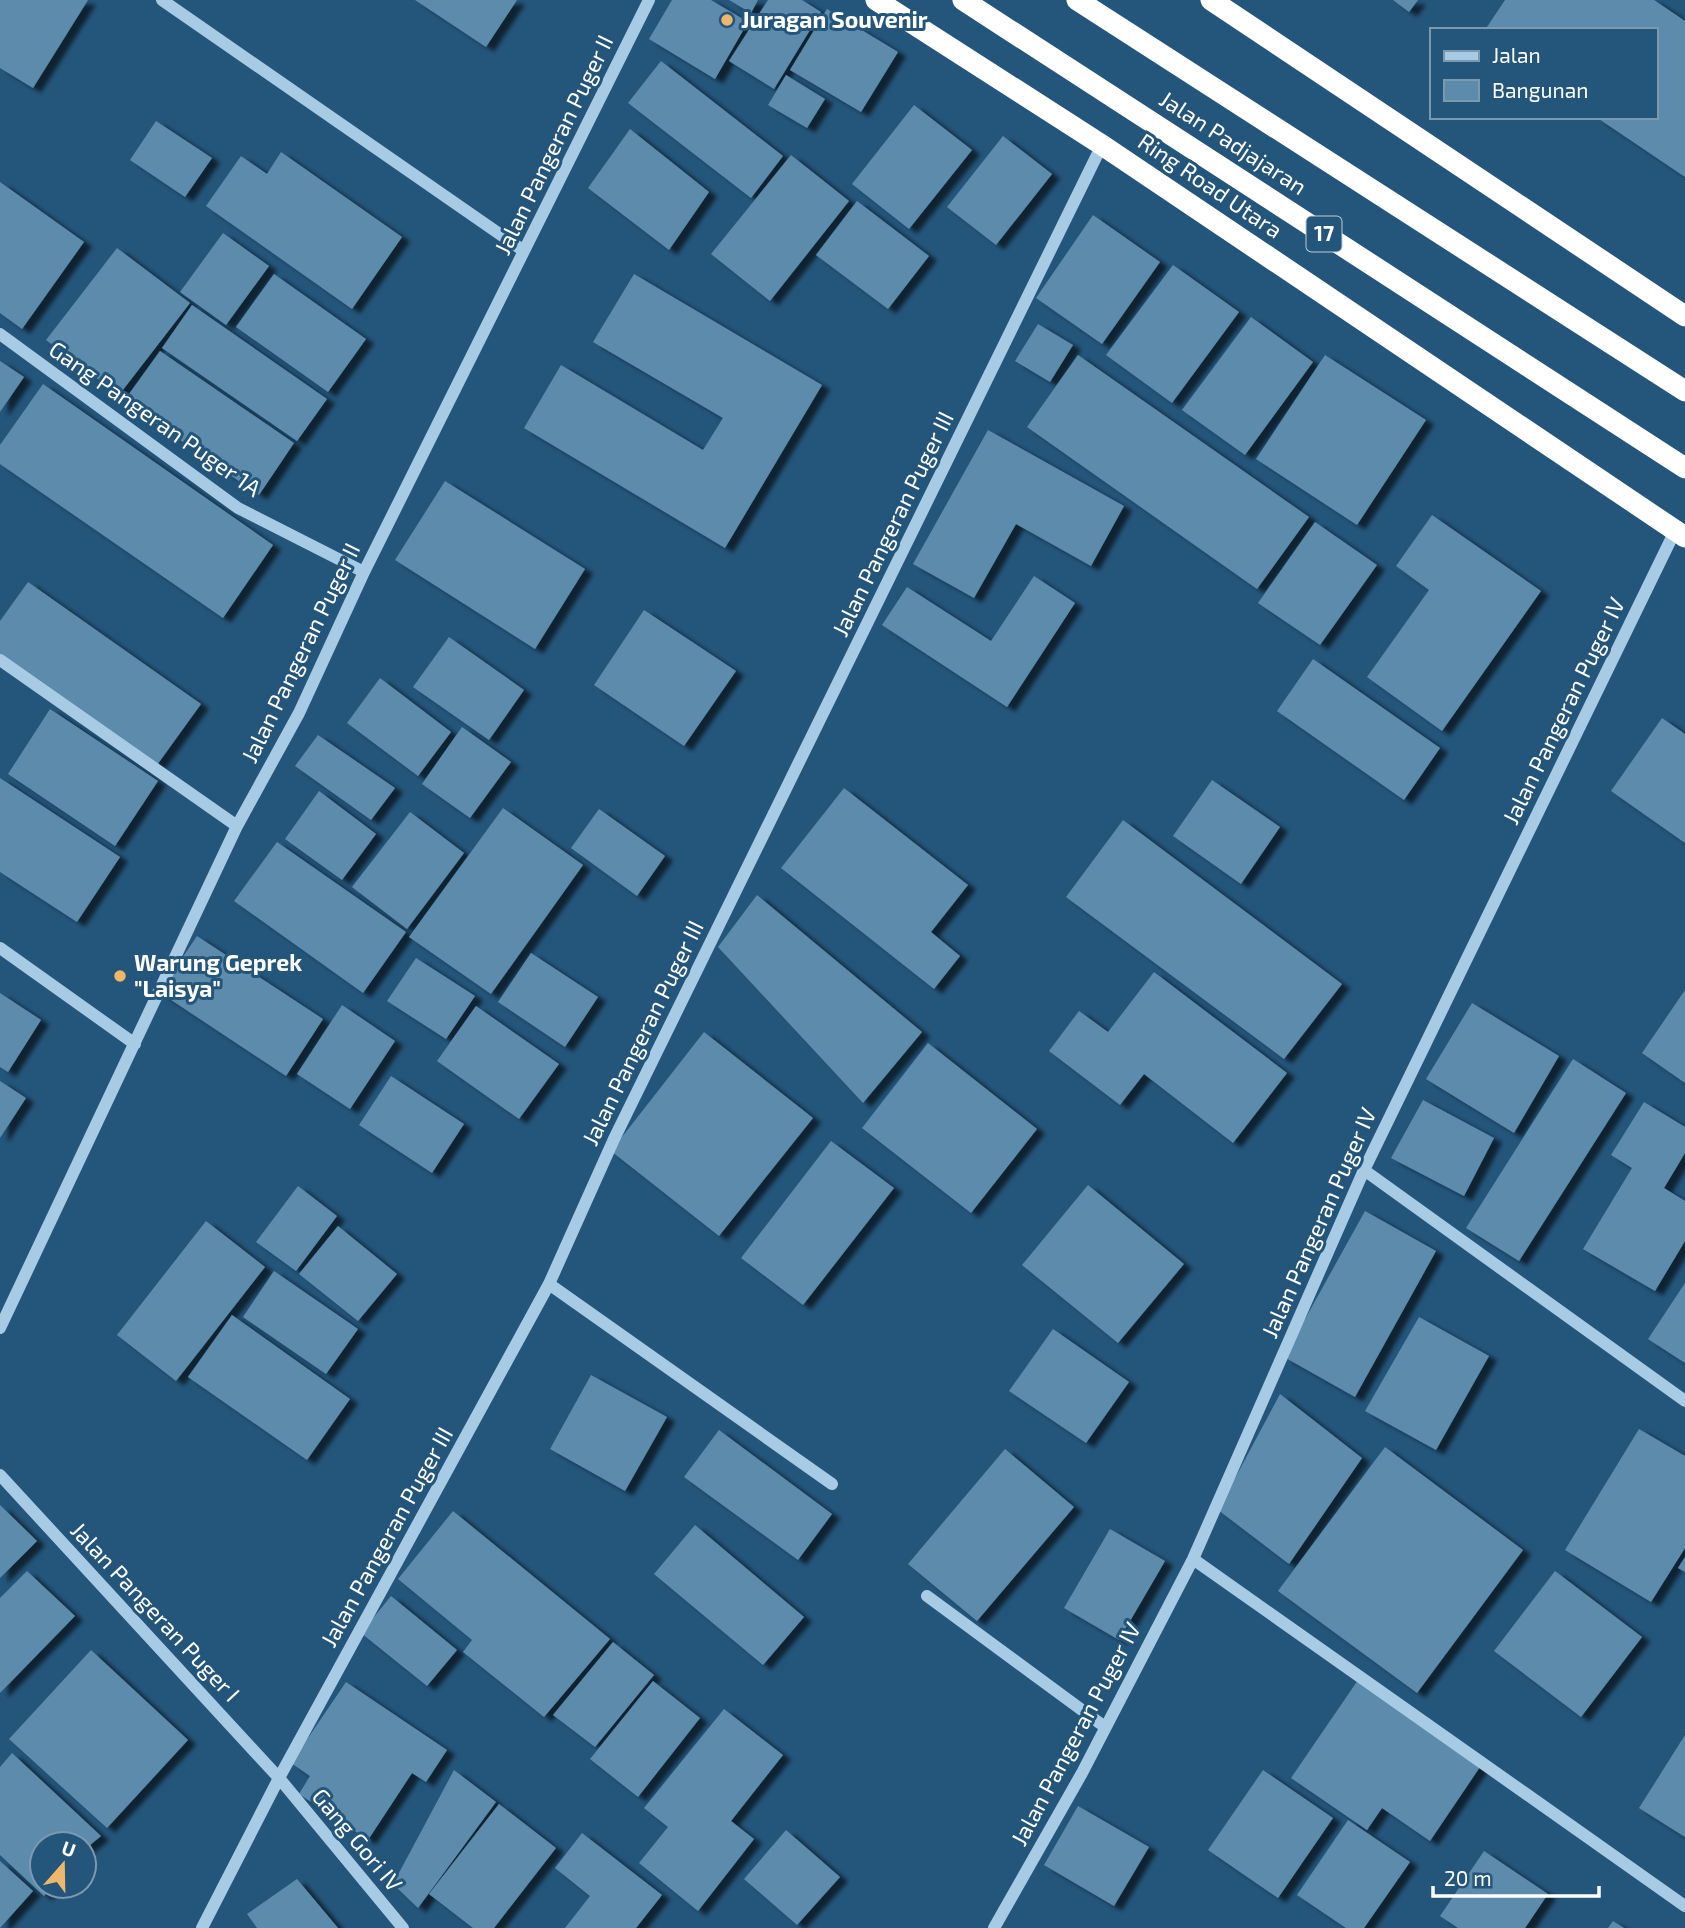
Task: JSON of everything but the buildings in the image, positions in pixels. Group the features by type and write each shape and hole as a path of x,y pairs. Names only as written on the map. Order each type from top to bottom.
{"highway":[{"name":"Ring Road Utara","path":"876,0 1102,145 1680,534"},
{"name":"Jalan Padjajaran","path":"963,0 1685,468"},
{"name":"Jalan Padjajaran","path":"1077,0 1685,391"},
{"path":"1212,0 1685,316"}],"street":[{"path":"162,0 524,251"},
{"name":"Jalan Pangeran Puger II","path":"0,1328 237,826 299,713 364,572 649,0"},
{"name":"Jalan Pangeran Puger III","path":"202,1928 279,1779 548,1284 614,1139 1102,145"},
{"name":"Gang Pangeran Puger 1A","path":"0,334 238,508 364,572"},
{"name":"Jalan Pangeran Puger IV","path":"994,1928 1082,1773 1193,1559 1364,1170 1680,534"},
{"path":"0,660 237,826"},
{"path":"0,948 135,1044"},
{"path":"1364,1170 1685,1401"},
{"path":"548,1284 832,1484"},
{"name":"Jalan Pangeran Puger I","path":"0,1475 279,1779"},
{"path":"1193,1559 1685,1906"},
{"path":"927,1596 1105,1727"},
{"name":"Gang Gori IV","path":"279,1779 403,1928"}],"place":[{"name":"Juragan Souvenir","path":"727,20"},
{"name":"Warung Geprek \"Laisya\"","path":"120,976"}]}
